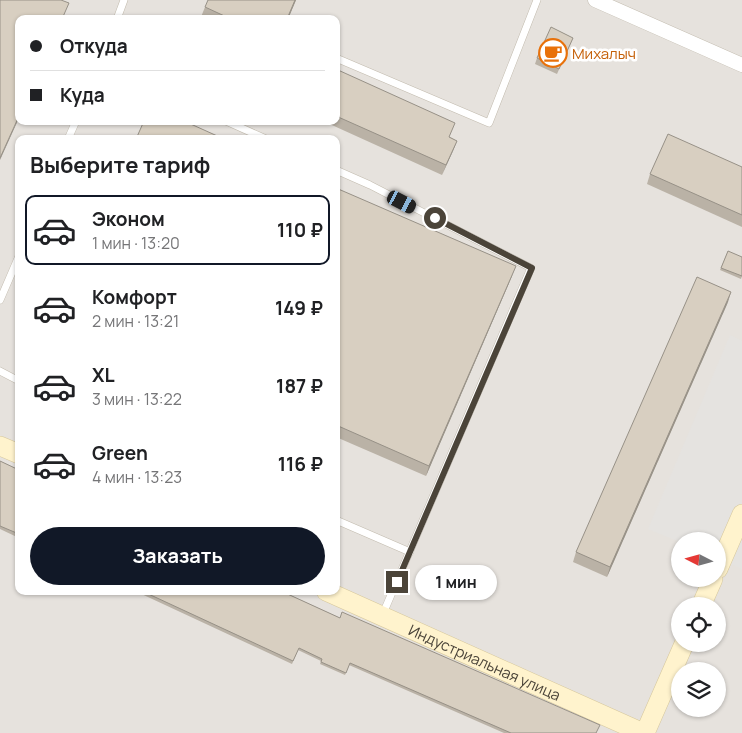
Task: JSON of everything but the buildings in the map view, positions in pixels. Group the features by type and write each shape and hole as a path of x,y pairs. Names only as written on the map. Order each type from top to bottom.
{"street":[{"path":"595,0 742,65"},
{"path":"0,446 15,452"},
{"path":"726,551 742,514"},
{"name":"Индустриальная улица","path":"335,595 644,733"},
{"path":"644,733 680,652"}],"lane":[{"path":"340,60 489,122 537,0"},
{"path":"118,15 122,1"},
{"path":"235,125 257,135"},
{"path":"340,172 370,185 532,268 382,616"},
{"path":"0,300 15,265"},
{"path":"0,371 15,379"},
{"path":"340,522 410,552"}],"shaded area":[{"path":"0,0 742,0 742,733 0,733"},
{"path":"730,335 742,341 742,569 726,562 726,532 671,532 671,538 648,529"}],"place":[{"name":"Михалыч","path":"553,53"}],"route":[{"path":"397,582 532,268 435,218"}]}
